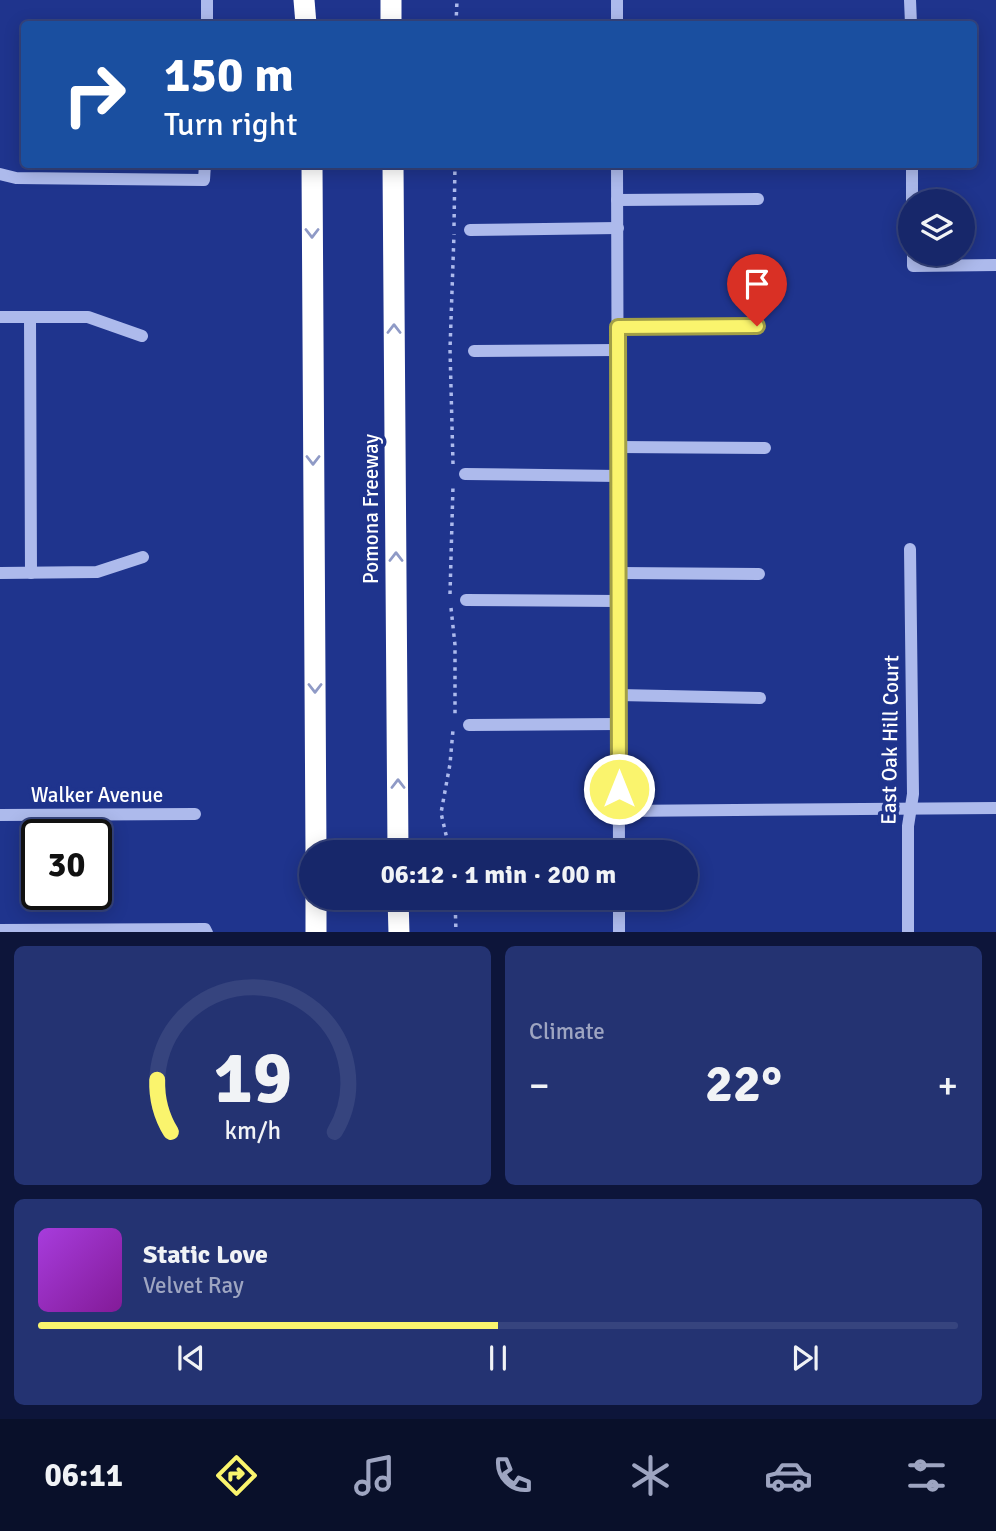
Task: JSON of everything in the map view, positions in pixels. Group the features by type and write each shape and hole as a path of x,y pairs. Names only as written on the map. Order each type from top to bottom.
{"highway":[{"path":"304,0 306,21"},
{"path":"311,0 311,21"},
{"path":"391,0 391,21"},
{"path":"312,168 316,840"},
{"name":"Pomona Freeway","path":"393,168 398,840"},
{"path":"316,910 316,932"},
{"path":"398,910 399,932"}],"street":[{"path":"207,0 207,21"},
{"path":"617,0 617,21"},
{"path":"910,0 911,21"},
{"path":"0,174 16,178 204,180 205,168"},
{"path":"617,168 619,840"},
{"path":"912,168 912,189"},
{"path":"617,200 758,200"},
{"path":"470,230 618,228"},
{"path":"975,264 996,265"},
{"path":"0,317 88,317 142,336"},
{"path":"30,317 31,573"},
{"path":"618,327 757,326"},
{"path":"474,351 618,350"},
{"path":"618,447 765,447"},
{"path":"459,477 618,476"},
{"name":"East Oak Hill Court","path":"908,932 908,826 913,794 910,549"},
{"path":"0,573 97,572 143,557"},
{"path":"619,573 759,574"},
{"path":"466,600 619,601"},
{"path":"619,695 760,698"},
{"path":"468,725 619,724"},
{"path":"619,811 996,808"},
{"name":"Walker Avenue","path":"0,815 195,814"},
{"path":"619,910 619,932"},
{"path":"0,930 206,931"}],"path":[{"path":"456,21 457,0"},
{"path":"453,467 450,349 454,293 455,168"},
{"path":"447,840 441,814 450,764 456,702 455,645 450,597 459,477"},
{"path":"455,910 456,932"}],"route":[{"path":"619,789 618,327 757,326"}]}
